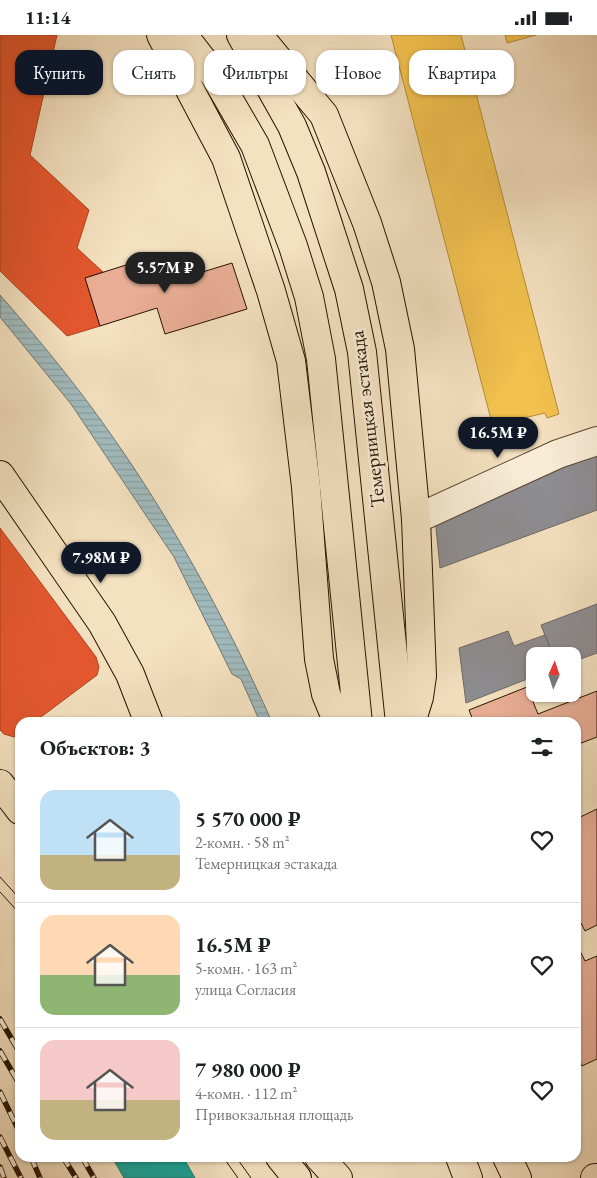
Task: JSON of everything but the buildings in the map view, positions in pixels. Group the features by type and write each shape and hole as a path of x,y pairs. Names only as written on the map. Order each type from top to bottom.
{"main road":[{"path":"161,35 226,158 272,291 291,361 306,487 319,659 326,695 335,717"},
{"name":"Темерницкая эстакада","path":"183,35 214,76 255,145 293,245 309,297 321,359 357,717"},
{"name":"Темерницкая эстакада","path":"241,35 292,126 332,233 349,289 362,352 399,717"},
{"path":"258,35 324,115 367,223 386,282 400,349 416,519 422,676 420,697 413,717"},
{"path":"0,475 102,623 130,674 147,717"},
{"path":"0,784 15,804"},
{"path":"284,1162 297,1178"},
{"path":"324,1162 338,1178"},
{"path":"462,1162 468,1178"},
{"path":"468,1162 474,1178"},
{"path":"502,1162 509,1178"},
{"path":"509,1162 517,1178"}],"street":[{"path":"416,519 558,454 597,441"}],"water":[{"path":"0,295 76,387 125,455 194,566 235,644 270,717 258,717 241,679 232,674 174,557 71,404 0,317"}],"pier":[{"path":"350,1162 399,1164 404,1178 356,1178"}],"tram line":[{"path":"0,877 15,894"},
{"path":"0,892 15,908"},
{"path":"227,1162 238,1178"},
{"path":"240,1162 251,1178"}],"railway":[{"path":"0,1019 15,1044"},
{"path":"0,1051 15,1076"},
{"path":"0,1092 15,1123"},
{"path":"0,1137 21,1178"},
{"path":"33,1162 40,1178"},
{"path":"66,1162 76,1178"},
{"path":"85,1162 94,1178"},
{"path":"0,1167 4,1178"}]}
